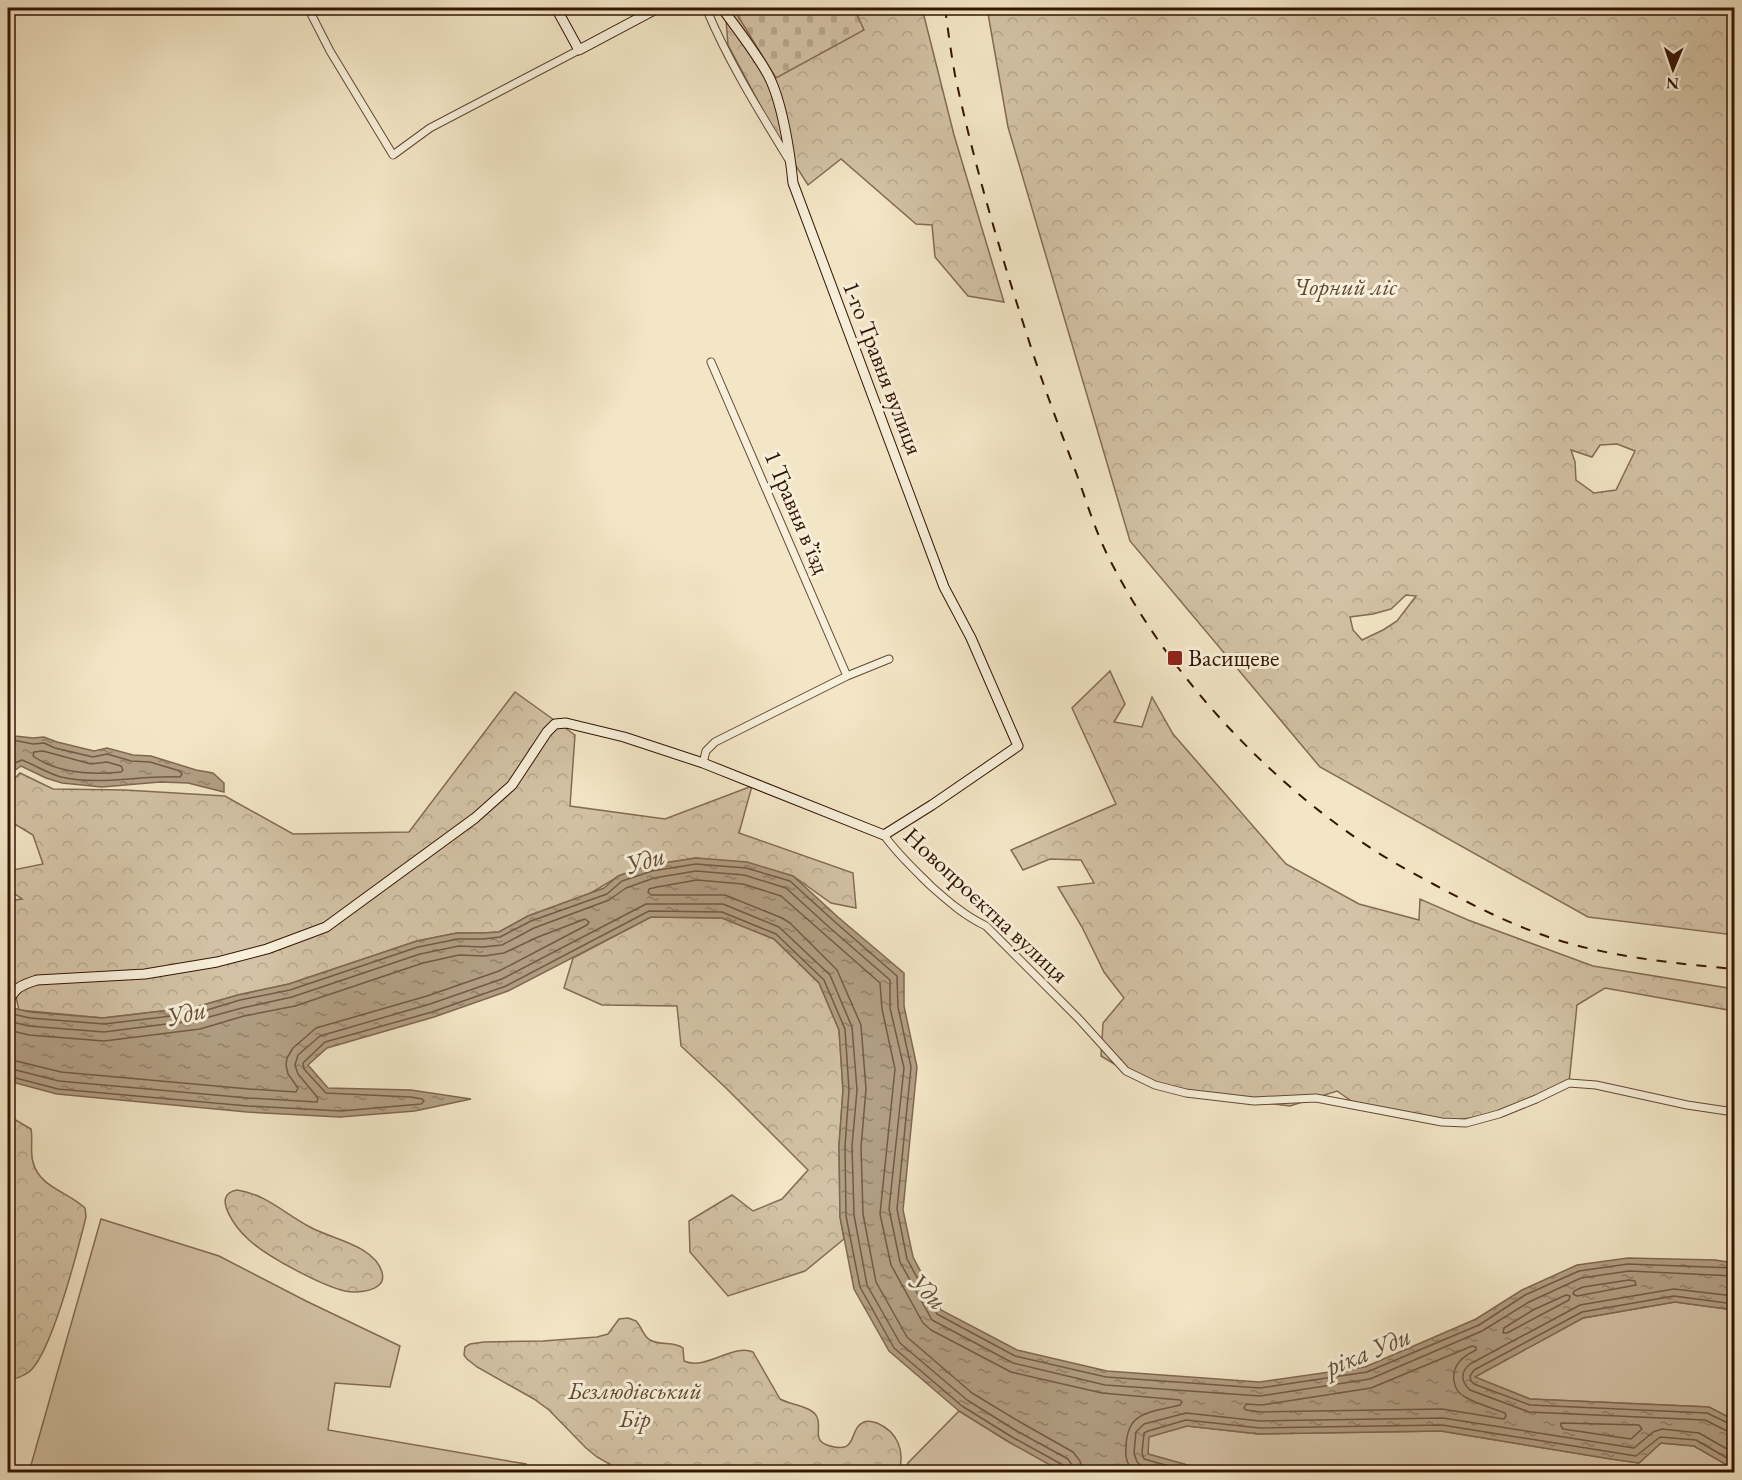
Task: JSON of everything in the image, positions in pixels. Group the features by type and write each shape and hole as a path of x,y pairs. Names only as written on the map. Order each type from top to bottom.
{"street":[{"path":"308,8 330,51 393,154 430,128 658,8"},
{"path":"556,8 579,50"},
{"name":"1-го Травня вулиця","path":"706,8 751,99 790,162 793,183 944,587 971,638 1018,746 925,810 884,835"},
{"path":"722,8 768,75 780,109 790,162"},
{"name":"1 Травня в’їзд","path":"711,362 847,676"},
{"path":"703,763 706,751 715,742 847,676 889,659"},
{"path":"8,1004 12,994 22,985 37,980 145,974 217,962 267,950 326,927 475,818 512,785 547,732 555,724 566,723 612,735 703,763 884,835"},
{"name":"Новопроєктна вулиця","path":"884,835 910,867 949,903 970,919 986,926 1126,1071 1155,1085 1186,1093 1254,1101 1316,1098 1442,1122 1466,1123 1498,1114 1569,1083 1596,1085 1687,1105 1734,1112"}],"green space":[{"path":"725,8 922,8 954,135 1004,302 968,296 935,257 932,225 916,224 841,159 808,185 775,133 728,45"},
{"path":"733,8 854,8 864,30 776,78"},
{"name":"Чорний ліс","path":"987,8 1734,8 1734,935 1588,917 1320,767 1130,541 1008,127","holes":["1617,444 1635,451 1616,490 1594,493 1576,480 1575,462 1571,450 1592,457 1600,445","1406,595 1416,596 1397,621 1362,640 1353,630 1350,617 1391,609"]},
{"path":"1110,671 1125,704 1114,722 1142,727 1152,697 1173,734 1286,864 1359,904 1419,920 1420,899 1468,920 1593,966 1734,989 1734,1011 1605,988 1577,1005 1569,1083 1498,1114 1442,1122 1360,1107 1337,1091 1290,1106 1186,1093 1126,1071 1101,1056 1103,1023 1124,998 1104,972 1082,927 1058,887 1094,883 1081,860 1050,859 1023,870 1011,850 1116,804 1072,708"},
{"path":"515,692 575,735 570,806 665,819 752,786 739,833 853,873 856,908 831,903 793,876 696,858 651,865 621,875 589,894 528,916 499,932 457,933 417,941 289,984 196,1007 103,1018 19,1010 13,985 8,982 8,901 22,899 8,889 8,871 43,864 33,835 8,820 8,785 20,773 53,789 125,790 225,796 293,834 409,832"},
{"path":"651,917 722,918 774,939 819,983 839,1030 843,1090 839,1146 840,1217 844,1239 805,1271 728,1296 690,1252 689,1221 732,1195 753,1211 782,1199 808,1170 681,1046 677,1006 602,1005 564,988 573,958"},
{"path":"8,1118 31,1129 32,1158 36,1170 48,1183 85,1208 86,1217 55,1323 38,1361 29,1372 8,1380"},
{"path":"237,1190 257,1196 310,1227 361,1249 377,1263 382,1274 381,1283 377,1287 359,1292 345,1291 309,1277 268,1254 244,1235 228,1213 226,1199 229,1193"},
{"path":"101,1219 219,1256 400,1346 390,1387 335,1383 328,1430 526,1464 526,1472 29,1472"},
{"path":"1675,1302 1734,1310 1734,1420 1709,1407 1530,1399 1474,1377 1583,1318"},
{"name":"Безлюдівський Бір","path":"628,1318 636,1321 650,1340 683,1348 684,1361 701,1363 737,1351 753,1352 780,1399 814,1413 817,1417 819,1437 822,1443 844,1447 852,1440 859,1425 867,1421 877,1423 890,1432 898,1443 901,1457 899,1472 623,1472 586,1448 549,1410 477,1367 464,1355 465,1347 484,1342 597,1337 608,1334 619,1319"},
{"path":"959,1411 1009,1442 1065,1472 904,1472 908,1463"},
{"path":"1187,1426 1259,1434 1441,1431 1639,1463 1661,1443 1694,1446 1734,1469 1734,1472 1212,1472 1148,1454 1148,1437"}],"water":[{"path":"8,733 33,738 44,737 94,751 107,748 133,755 151,756 213,773 224,783 224,792 188,783 160,782 102,787 62,783 21,766 11,773 8,771"},
{"name":"Уди","path":"696,858 747,862 793,876 904,973 904,1006 917,1067 903,1210 913,1257 941,1310 1017,1350 1107,1371 1259,1382 1365,1367 1476,1319 1522,1290 1577,1265 1628,1258 1715,1260 1734,1263 1734,1310 1675,1302 1583,1318 1475,1377 1530,1399 1709,1407 1734,1420 1734,1469 1694,1446 1661,1443 1639,1463 1441,1431 1259,1434 1187,1426 1149,1437 1148,1454 1212,1472 1065,1472 1059,1470 959,1411 889,1351 854,1289 840,1217 839,1146 843,1090 839,1030 819,983 774,939 722,918 651,917 508,991 434,1017 327,1048 308,1065 328,1088 411,1090 471,1099 415,1111 340,1117 247,1112 57,1094 8,1081 8,1007 30,1012 103,1018 196,1007 289,984 417,941 457,933 499,932 528,916 604,888 618,876 651,865"}],"railway":[{"path":"945,8 955,75 979,175 1007,273 1050,403 1105,551 1159,642 1187,680 1251,750 1322,813 1396,864 1435,885 1499,918 1563,942 1636,957 1734,969"}],"place":[{"name":"Васищеве","path":"1175,658"}],"water label":[{"name":"ріка Уди","path":"1368,1351"}]}
